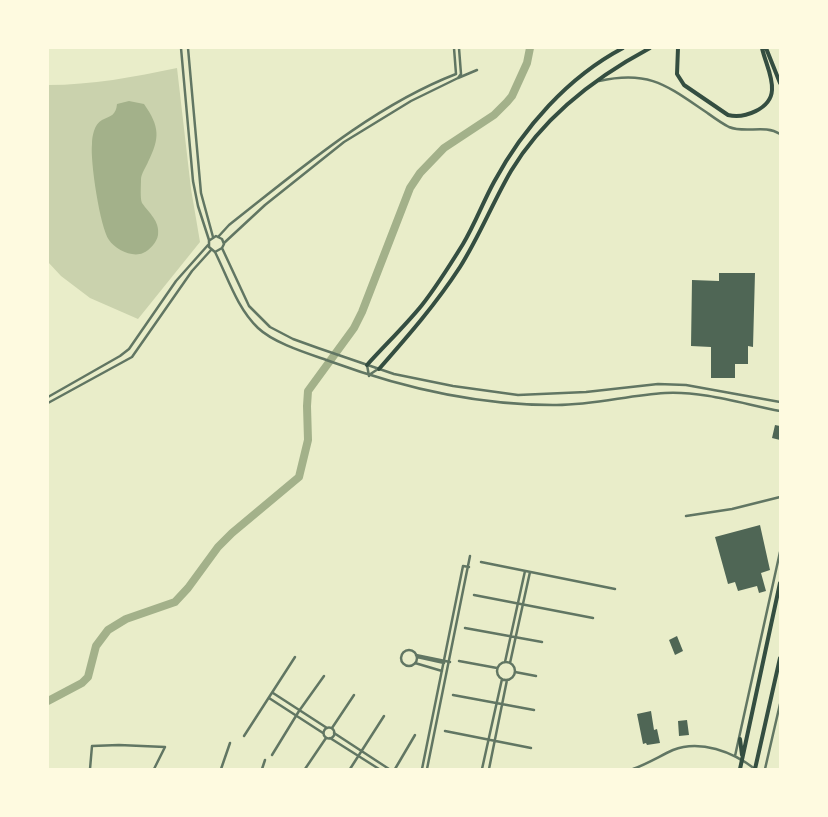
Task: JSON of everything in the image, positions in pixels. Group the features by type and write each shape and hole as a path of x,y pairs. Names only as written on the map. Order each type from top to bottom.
{"highway":[{"path":"367,365 422,304 442,276 464,243 494,182 526,132 553,99 592,68 623,48"},
{"path":"379,369 418,325 460,265 512,170 532,141 567,103 606,73 650,48"},
{"path":"678,48 677,74 684,85 728,115 745,116 756,112 771,96 772,90 770,75 762,48"},
{"path":"766,48 780,83"},
{"path":"740,769 780,583"},
{"path":"755,769 780,658"},
{"path":"740,739 742,759"}],"street":[{"path":"48,397 120,356 129,349 176,281 208,245 209,240 198,206 194,187 181,48"},
{"path":"188,48 200,181 204,208 213,237"},
{"path":"454,48 461,74 458,78"},
{"path":"218,237 229,225 332,144 421,89 456,74 459,70 459,48"},
{"path":"215,252 222,248 224,244 265,205 344,142 411,101 478,70"},
{"path":"594,82 624,76 640,77 655,81 674,90 729,127 751,130 765,129 780,134"},
{"path":"209,240 213,237 218,237 222,239 224,244"},
{"path":"208,245 211,250 215,252 242,309 252,322 268,335 313,355 369,376 443,395 514,403 554,405 599,402 667,393 707,396 780,411"},
{"path":"222,248 250,306 259,318 270,327 318,348 379,369 421,380 518,395 586,392 658,384 686,385 780,402"},
{"path":"48,402 132,357 192,271 211,250"},
{"path":"120,356 125,361"},
{"path":"367,365 369,376"},
{"path":"369,376 379,369"},
{"path":"52,395 55,399"},
{"path":"686,516 732,509 780,497"},
{"path":"735,756 740,739 780,552"},
{"path":"427,769 450,662 470,556"},
{"path":"481,562 615,590"},
{"path":"422,769 463,566 469,567"},
{"path":"505,662 510,663 514,667 515,672 512,677 507,680 502,679 498,674 498,668 505,662 525,571"},
{"path":"510,663 530,572"},
{"path":"462,574 467,575"},
{"path":"474,595 593,618"},
{"path":"465,628 542,642"},
{"path":"442,671 415,663 405,665 401,656 407,650 413,652 416,656 450,662"},
{"path":"415,663 416,656"},
{"path":"244,736 296,657"},
{"path":"459,660 498,668"},
{"path":"515,672 536,676"},
{"path":"272,755 299,711 324,676"},
{"path":"482,769 502,679"},
{"path":"489,769 507,680"},
{"path":"273,693 327,728 332,728"},
{"path":"332,728 354,695"},
{"path":"452,695 534,710"},
{"path":"269,698 323,733 326,738"},
{"path":"765,769 780,704"},
{"path":"350,769 384,716"},
{"path":"323,733 327,728"},
{"path":"332,728 334,733 389,769"},
{"path":"445,731 488,741 532,748"},
{"path":"330,738 334,733"},
{"path":"395,769 415,735"},
{"path":"326,738 330,738 379,769"},
{"path":"305,769 326,738"},
{"path":"221,769 230,743"},
{"path":"90,769 92,746 119,745 165,747 154,769"},
{"path":"633,769 673,750 692,746 704,747 735,756 742,759 755,769"},
{"path":"262,769 265,760"}],"shaded area":[{"path":"177,68 191,189 200,242 138,319 90,298 61,276 48,262 48,85 97,82"},
{"path":"129,101 144,104 153,119 156,133 155,146 141,177 141,198 142,203 156,221 158,235 151,248 146,252 139,254 124,252 115,247 109,240 102,222 96,194 92,152 93,134 97,124 116,111 117,104"}],"building":[{"path":"719,273 755,273 753,347 748,346 748,364 735,364 735,378 711,378 711,347 691,346 692,280 719,281"},
{"path":"775,425 780,426 780,440 772,438"},
{"path":"760,525 770,570 761,573 766,591 759,593 757,586 738,591 735,582 728,584 715,537"},
{"path":"677,636 683,651 675,655 669,640"},
{"path":"651,711 654,730 657,729 660,743 647,745 646,743 643,744 637,714"},
{"path":"687,720 689,735 679,736 678,721"}],"waterway":[{"path":"48,701 82,683 88,677 96,646 108,630 126,619 175,602 188,588 218,547 232,533 299,477 308,440 308,391 354,328 362,312 410,188 420,173 444,148 494,115 507,102 512,96 527,63 530,48"}]}
